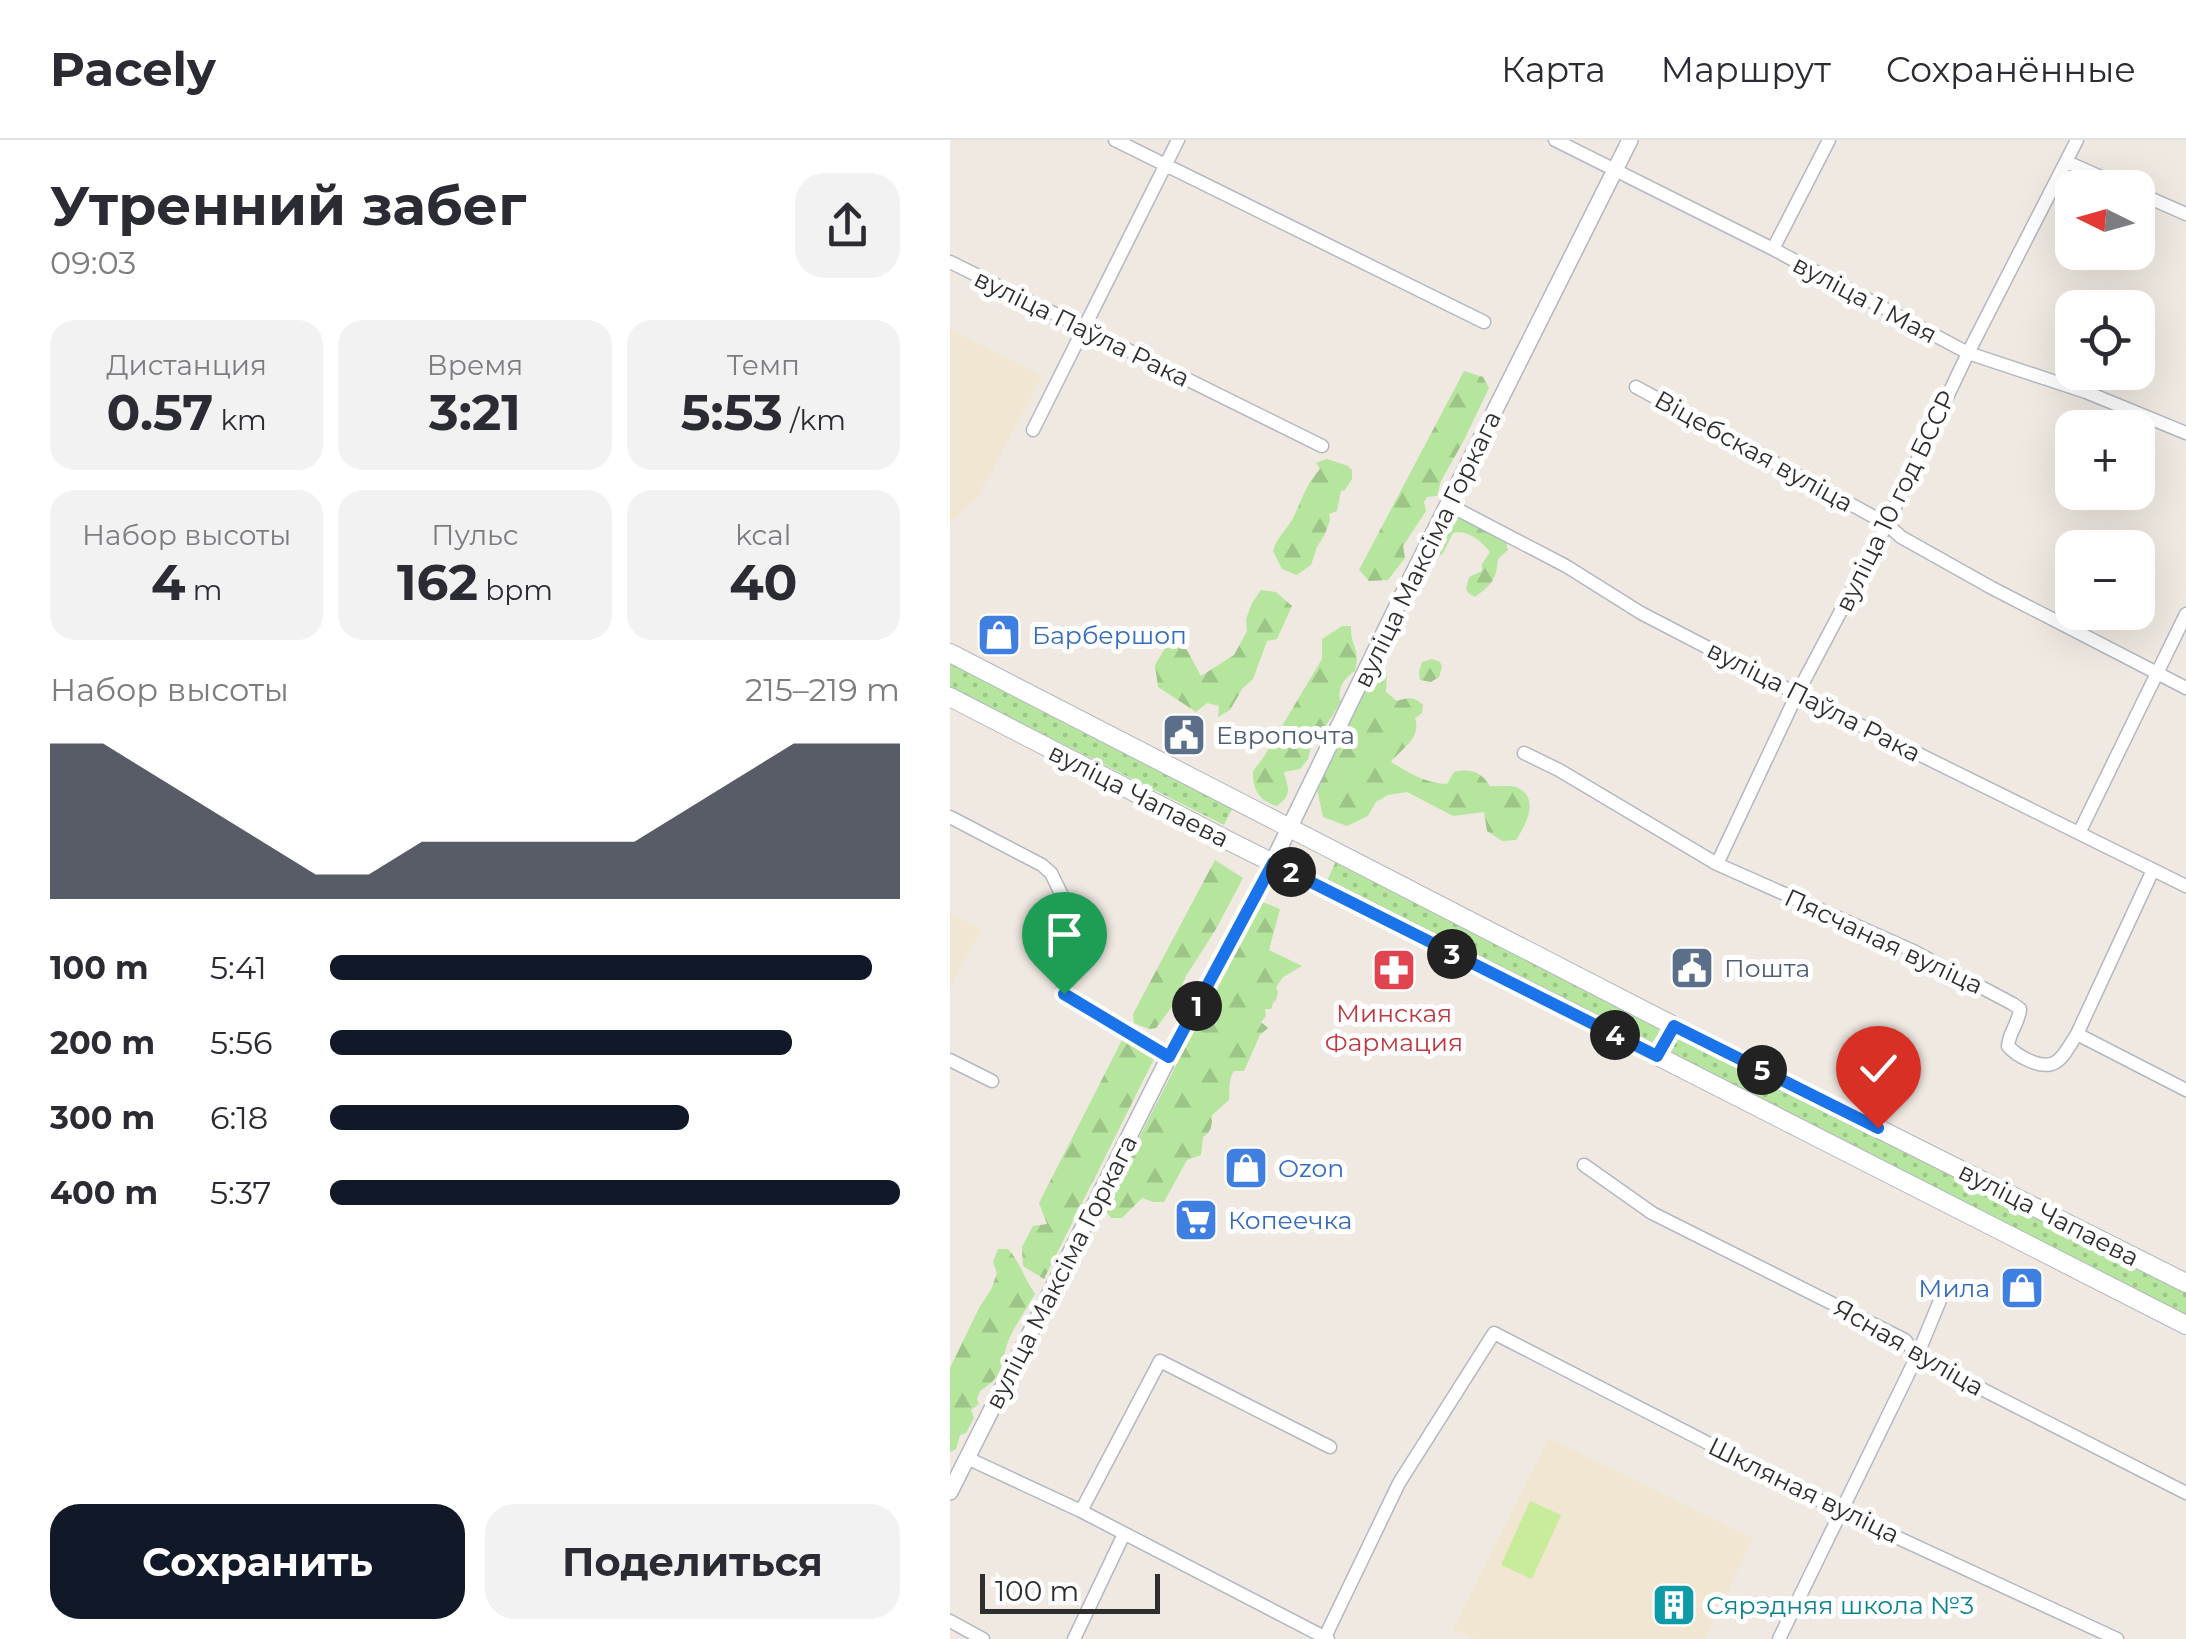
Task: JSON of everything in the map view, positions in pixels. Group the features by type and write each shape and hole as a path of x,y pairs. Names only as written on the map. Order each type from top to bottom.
{"main road":[{"name":"вуліца Чапаева","path":"950,653 1674,1026 2186,1282"},
{"name":"вуліца Чапаева","path":"950,697 2186,1325"},
{"path":"1657,1056 1674,1026"}],"street":[{"path":"1115,140 1484,322"},
{"path":"1033,430 1178,140"},
{"name":"вуліца 1 Мая","path":"1555,140 1773,249 1968,353 2086,392 2186,433"},
{"name":"вуліца Максіма Горкага","path":"950,1492 1169,1057 1273,863 1630,140"},
{"path":"1773,249 1829,140"},
{"name":"вуліца 10 год БССР","path":"1718,864 1797,694 1887,524 1968,353 2077,140"},
{"path":"2067,162 2085,170"},
{"path":"2155,200 2186,214"},
{"name":"вуліца Паўла Рака","path":"950,262 1322,446"},
{"name":"Віцебская вуліца","path":"1636,387 1887,524 1901,538 2186,688"},
{"name":"вуліца Паўла Рака","path":"1449,505 1566,566 1641,613 1797,694 2186,886"},
{"path":"2080,833 2186,614"},
{"name":"Пясчаная вуліца","path":"1524,753 1718,864 1912,950 2013,1004 2020,1009 2020,1018 2009,1038 2008,1046 2014,1054 2050,1066 2062,1058 2076,1034"},
{"path":"950,818 1051,873 1070,914 1089,932 1063,988 1064,994 1169,1057"},
{"path":"2153,870 2076,1034 2186,1090"},
{"path":"950,1060 992,1080"},
{"name":"Ясная вуліца","path":"1584,1165 1652,1214 1905,1340 1917,1356 2186,1493"},
{"path":"1779,1639 1917,1356 1941,1298"},
{"name":"Шкляная вуліца","path":"1326,1638 1399,1483 1494,1333 1840,1511 2117,1639"},
{"path":"1081,1512 1160,1361 1330,1448"},
{"path":"968,1458 1326,1638"},
{"path":"1074,1639 1124,1534"},
{"path":"950,1621 983,1639"}],"shaded area":[{"path":"950,329 1042,376 979,495 950,523"},
{"path":"950,913 982,929 950,986"},
{"path":"1549,1438 1753,1538 1705,1639 1475,1639 1453,1629"}],"green space":[{"path":"1464,371 1483,377 1489,388 1437,496 1427,497 1424,502 1426,511 1403,546 1405,558 1388,580 1369,581 1359,570"},
{"path":"1327,459 1348,466 1352,479 1341,491 1337,511 1329,514 1311,565 1297,575 1282,569 1273,551 1320,469 1316,463"},
{"path":"1454,517 1505,540 1508,550 1498,559 1492,582 1475,597 1466,588 1469,577 1482,571 1490,552 1483,544 1469,534 1453,533 1434,561 1431,554 1442,526"},
{"path":"1261,590 1276,592 1292,606 1277,639 1267,641 1253,679 1230,710 1218,717 1219,706 1207,703 1196,712 1158,687 1155,665 1171,638 1187,650 1201,676 1234,655 1247,631 1246,619 1252,603"},
{"path":"1342,626 1351,626 1357,657 1355,671 1342,685 1341,702 1321,733 1313,738 1308,759 1300,769 1284,772 1288,791 1285,798 1277,806 1271,804 1258,793 1253,771 1322,659 1322,639"},
{"path":"950,658 1235,803 1224,825 950,687"},
{"path":"1432,659 1442,667 1439,677 1431,682 1420,680 1422,662"},
{"path":"1380,664 1387,672 1386,692 1397,701 1411,699 1423,705 1422,713 1415,718 1413,737 1391,762 1432,782 1447,784 1454,772 1470,771 1490,786 1513,786 1524,792 1529,812 1516,840 1502,841 1487,831 1484,812 1453,816 1407,792 1388,795 1376,802 1368,816 1347,826 1323,817 1317,789 1350,711 1358,705 1360,693"},
{"path":"1215,860 1243,878 1174,1004 1156,1028 1134,1023 1133,1014"},
{"path":"1336,861 1660,1027 1658,1036 1650,1044 1327,881"},
{"path":"1260,901 1280,909 1269,950 1302,966 1283,977 1276,987 1276,1000 1271,1009 1265,1009 1266,1016 1261,1022 1268,1028 1260,1035 1244,1071 1232,1074 1229,1100 1212,1115 1201,1155 1187,1160 1164,1202 1142,1198 1122,1218 1111,1218 1106,1211 1115,1185"},
{"path":"1679,1036 2186,1286 2186,1316 1672,1055 1671,1047"},
{"path":"1123,1038 1154,1059 1044,1279 1023,1266 1022,1247 1033,1226 1047,1224 1039,1203"},
{"path":"998,1249 1008,1249 1035,1294 1010,1337 995,1379 980,1391 979,1404 971,1410 974,1418 966,1433 960,1435 956,1449 950,1452 950,1368 991,1290 997,1273 993,1262"},
{"path":"1530,1501 1561,1515 1532,1579 1501,1565"}],"place":[{"name":"Барбершоп","path":"999,635"},
{"name":"Европочта","path":"1184,735"},
{"name":"Пошта","path":"1692,968"},
{"name":"Минская Фармация","path":"1394,970"},
{"name":"Ozon","path":"1246,1168"},
{"name":"Копеечка","path":"1196,1220"},
{"name":"Мила","path":"2022,1288"},
{"name":"Сярэдняя школа №3","path":"1674,1605"}],"route":[{"path":"1064,994 1169,1057 1273,863 1657,1056 1674,1026 1878,1128"}]}
